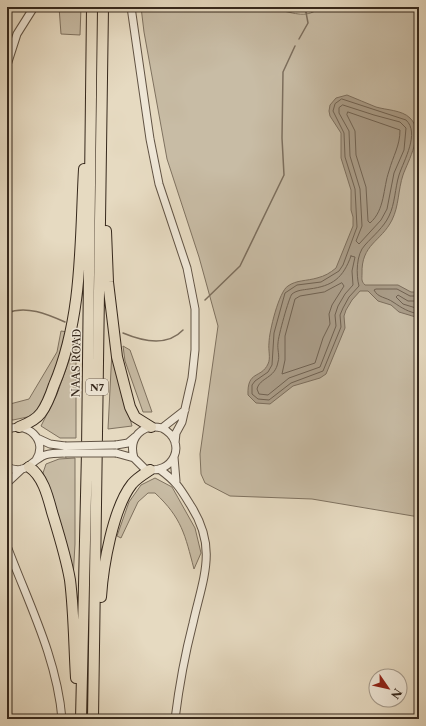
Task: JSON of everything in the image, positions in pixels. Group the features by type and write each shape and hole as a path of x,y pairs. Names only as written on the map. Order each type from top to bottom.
{"highway":[{"name":"NAAS ROAD","path":"81,719 92,7"},
{"name":"NAAS ROAD","path":"93,719 103,7"},
{"name":"N7","path":"102,54 104,209 112,328 117,357 130,407 135,417 151,427"},
{"name":"N7","path":"11,429 36,418 47,403 58,376 72,324 77,285 87,93 92,55"},
{"path":"29,466 36,472 48,498 67,563 73,608 77,719"},
{"name":"N7","path":"93,719 101,592 107,553 114,526 127,492 133,483 154,470"}],"street":[{"path":"7,64 17,34 34,7"},
{"path":"131,7 150,139 159,184 188,268 194,302 196,350 190,394 176,433 174,457 176,482 204,528 208,556 193,624 175,719"},
{"path":"162,428 185,410"},
{"path":"7,483 44,455 65,449 116,449 128,443 141,430 151,427 162,428 171,434 175,443"},
{"path":"11,429 31,431 37,438 65,449"},
{"path":"135,437 132,447 134,458 140,466 154,470 176,482"},
{"path":"7,467 29,466 40,452 37,438"},
{"path":"116,449 134,458"},
{"path":"154,470 168,465 174,457"},
{"path":"7,546 47,647 56,684 62,719"}],"shaded area":[{"path":"246,6 279,10 295,14 306,14 315,11 320,7 419,7 419,517 312,499 230,496 205,483 201,474 200,454 218,326 199,257 167,159 144,32 141,7"},
{"path":"59,7 81,7 80,35 61,34"},
{"path":"61,331 68,332 53,382 37,415 13,420 7,419 7,402 10,404 29,399 57,352"},
{"path":"75,344 76,438 60,438 41,426 57,394"},
{"path":"123,346 130,350 152,412 143,412 125,361"},
{"path":"112,350 132,426 108,429"},
{"path":"75,458 75,544 73,579 53,497 43,473 46,464 59,459"},
{"path":"155,478 172,487 195,528 201,553 194,569 185,537 177,519 155,493 148,493 138,502 121,538 117,536 129,502 141,485"}],"water":[{"path":"347,95 376,107 403,113 410,118 414,124 416,138 403,175 394,215 388,227 372,244 365,256 362,279 365,285 398,285 411,292 419,292 419,318 399,312 391,305 378,301 368,291 360,291 346,310 344,316 345,328 326,374 320,378 293,386 270,404 256,403 248,395 248,387 252,378 262,372 269,362 269,338 275,312 281,295 291,284 322,276 336,268 353,226 351,190 341,158 341,133 330,116 329,111 330,105 336,98"}],"waterway":[{"path":"299,39 308,23 305,7"},
{"path":"205,300 240,266 284,175 282,138 283,72 295,46"},
{"path":"7,313 29,310 51,316 65,322"},
{"path":"123,333 146,340 162,341 170,339 183,330"}]}
